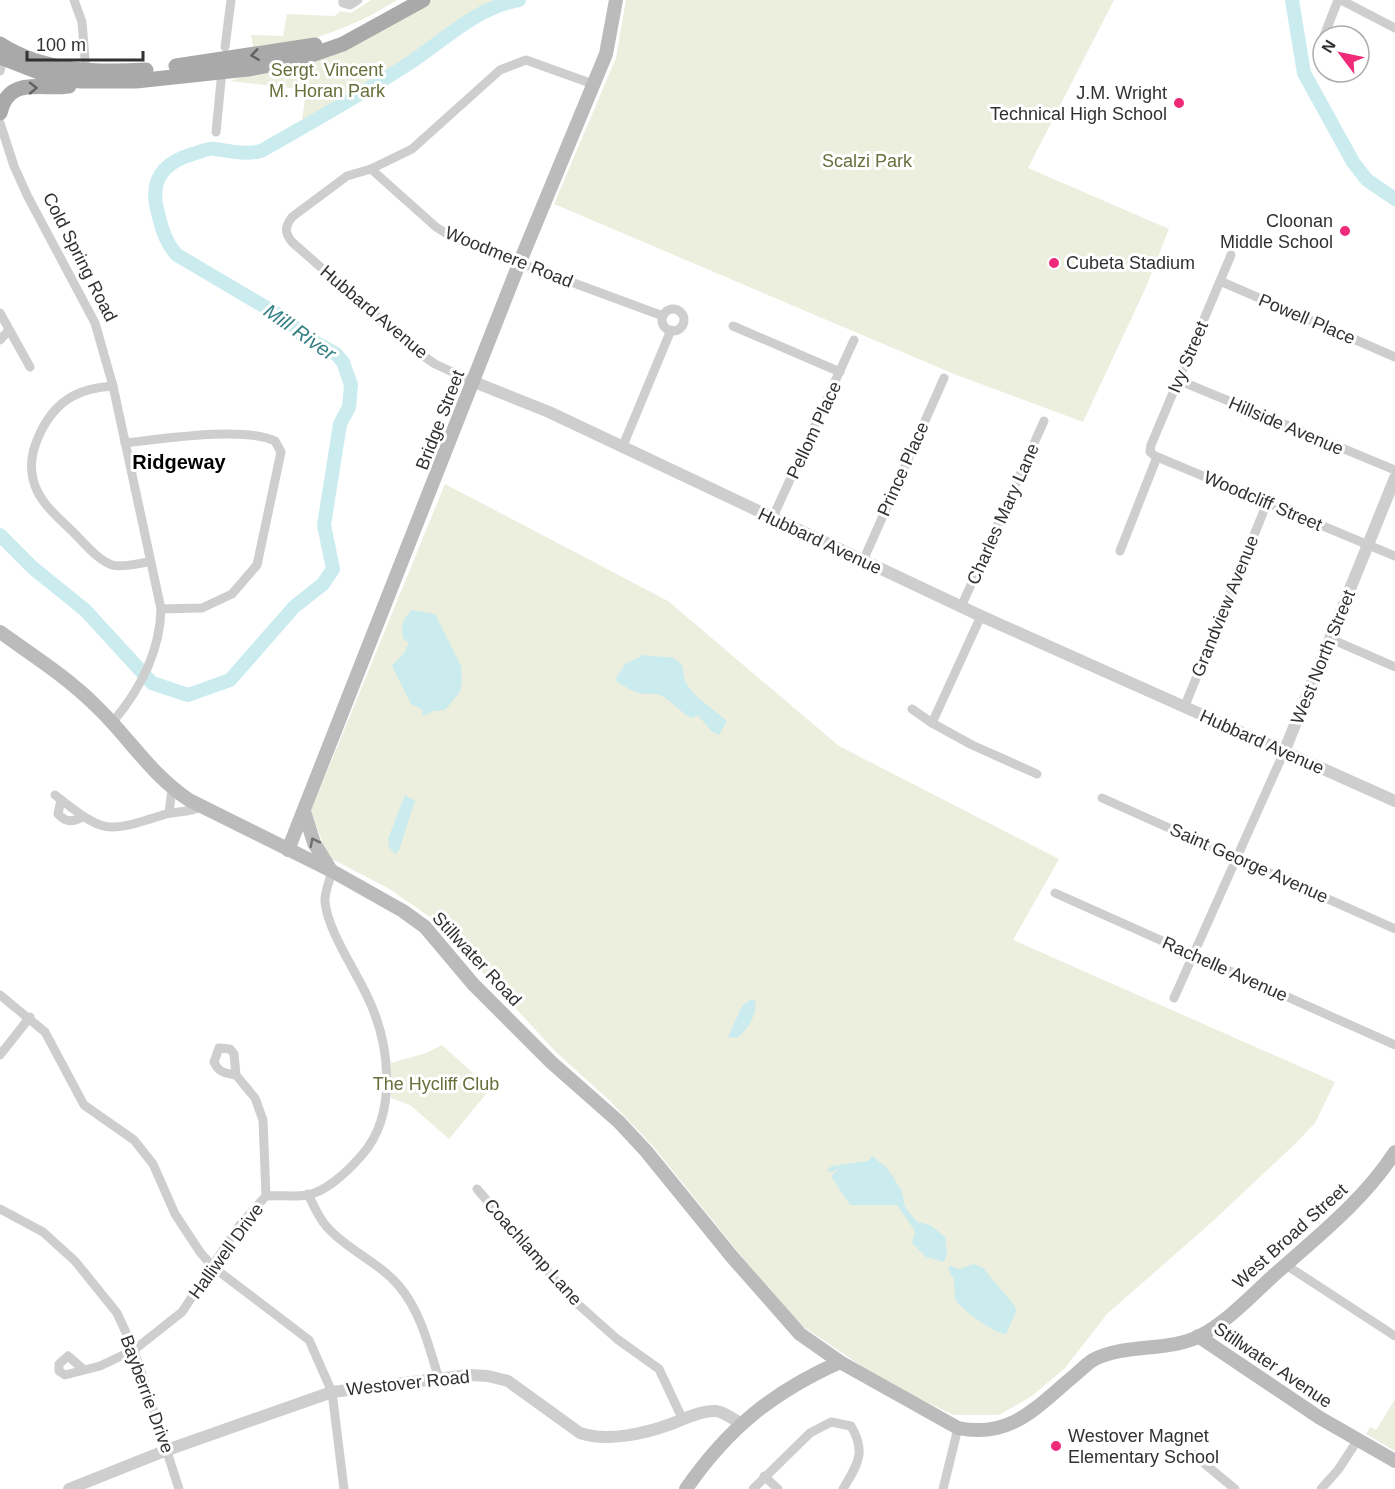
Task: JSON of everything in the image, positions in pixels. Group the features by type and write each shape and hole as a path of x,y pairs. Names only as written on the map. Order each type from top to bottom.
{"main road":[{"path":"1,56 54,78 145,71 311,47 353,30 406,0"},
{"path":"0,114 3,97 19,88 68,86 84,76 136,81 297,60 343,44 423,0"},
{"name":"Bridge Street","path":"288,850 519,264 606,54 616,0"},
{"name":"Stillwater Road","path":"0,632 71,684 112,723 147,765 172,789 332,871 403,910 425,927 473,984 551,1062 619,1122 646,1151 733,1258 791,1324 816,1347 840,1362"},
{"path":"304,811 314,843 332,871"},
{"name":"West Broad Street","path":"1198,1336 1227,1317 1370,1188 1395,1152"},
{"name":"Stillwater Avenue","path":"840,1362 958,1428 974,1431 1005,1427 1048,1398 1092,1360 1110,1353 1198,1336 1260,1380 1357,1441 1395,1461"},
{"path":"686,1489 740,1424 786,1388 840,1362"}],"street":[{"path":"74,0 82,22 84,76"},
{"path":"225,47 231,0"},
{"path":"1329,24 1339,0 1395,28"},
{"path":"371,169 412,149 500,70 511,64 526,60 593,84"},
{"path":"216,132 222,71"},
{"name":"Cold Spring Road","path":"0,123 27,195 95,323 113,386 149,562 161,609 160,635 153,657 123,710 112,723"},
{"name":"Hubbard Avenue","path":"371,169 347,176 335,183 292,217 286,231 292,242 415,350 435,364 549,412 961,607 1395,801"},
{"name":"Woodmere Road","path":"371,169 436,226 455,238 519,264 663,316 674,309 683,316 681,327 671,330 622,448"},
{"name":"Ivy Street","path":"1157,457 1150,452 1150,447 1231,255"},
{"name":"Powell Place","path":"1220,281 1395,357"},
{"path":"0,313 30,367"},
{"path":"663,316 664,325 671,330"},
{"path":"733,326 840,372"},
{"path":"0,340 9,330"},
{"name":"Pellom Place","path":"772,519 854,340"},
{"name":"Prince Place","path":"863,561 944,378"},
{"name":"Hillside Avenue","path":"1178,380 1395,470"},
{"path":"113,386 94,388 72,396 51,416 39,436 33,454 33,478 44,504 94,553 113,566 149,562"},
{"name":"Charles Mary Lane","path":"961,607 1044,421"},
{"path":"125,443 195,435 264,436 275,441 281,452 257,565 232,594 202,608 161,609"},
{"path":"1119,550 1157,457"},
{"name":"Woodcliff Street","path":"1157,457 1395,556"},
{"name":"West North Street","path":"1174,998 1284,752 1395,478"},
{"name":"Grandview Avenue","path":"1184,708 1267,503"},
{"path":"932,723 981,616"},
{"path":"1330,639 1395,667"},
{"path":"912,709 932,723 1037,774"},
{"path":"169,813 172,789"},
{"path":"82,817 70,822 62,819 58,814 58,798 82,817 102,827 115,828 138,824 169,813 192,811 202,806"},
{"name":"Saint George Avenue","path":"1102,798 1395,928"},
{"name":"Halliwell Drive","path":"83,1369 100,1366 134,1350 182,1312 239,1226 266,1196 308,1194 344,1175 368,1148 383,1114 387,1075 381,1035 369,999 340,946 325,902 332,871"},
{"name":"Rachelle Avenue","path":"1055,893 1395,1045"},
{"path":"0,995 30,1017 45,1032 84,1105 135,1140 153,1164 175,1214 200,1252 213,1267 309,1340 332,1392 344,1489"},
{"path":"0,1055 30,1017"},
{"path":"236,1075 255,1098 263,1120 266,1196"},
{"name":"Coachlamp Lane","path":"477,1189 571,1298 617,1339 659,1369 683,1420"},
{"path":"308,1194 319,1217 328,1229 386,1273 400,1287 419,1319 439,1379"},
{"name":"Bayberrie Drive","path":"0,1209 43,1233 75,1260 117,1313 134,1350 179,1489"},
{"path":"1286,1265 1395,1336"},
{"name":"Westover Road","path":"69,1489 167,1450 332,1392 469,1375 488,1376 508,1381 580,1433 592,1437 623,1435 718,1411 740,1424"},
{"path":"753,1489 810,1433 831,1422 851,1426 861,1442 858,1464 843,1489"},
{"path":"943,1489 958,1428"},
{"path":"1321,1489 1338,1470 1357,1441"},
{"path":"1194,1455 1235,1489"},
{"path":"764,1476 778,1489"}],"green space":[{"name":"Sergt. Vincent M. Horan Park","path":"371,0 397,0 361,20 328,34 254,52 251,35 283,36 287,14 335,16 340,11 351,13"},
{"name":"Sergt. Vincent M. Horan Park","path":"432,0 493,0 344,98 302,121 306,90 230,81 404,17"},
{"name":"Scalzi Park","path":"626,0 1114,0 1028,168 1169,229 1146,287 1083,422 954,374 554,204 616,58"},
{"path":"445,484 668,601 839,746 1059,859 1013,940 1335,1082 1315,1123 1296,1143 1213,1221 1107,1314 1065,1368 1032,1396 999,1415 954,1415 913,1396 863,1367 792,1319 652,1145 609,1100 556,1052 433,919 388,888 328,857 311,811"},
{"name":"The Hycliff Club","path":"442,1045 490,1089 449,1139 410,1105 391,1098 391,1063 426,1053"},
{"path":"1395,1399 1395,1451 1366,1434 1370,1427 1376,1430"}],"water":[{"path":"412,610 435,614 461,666 460,692 445,710 422,715 423,710 411,704 392,666 405,652 409,642 404,640 402,628 404,620"},
{"path":"644,655 674,658 682,665 685,682 696,696 727,721 719,735 711,731 698,715 692,718 662,696 635,692 615,680 625,664"},
{"path":"405,795 415,801 399,850 395,854 389,847 388,839"},
{"path":"751,999 755,1001 755,1011 751,1022 736,1038 728,1037 742,1006"},
{"path":"872,1156 887,1168 902,1191 905,1207 917,1222 930,1225 945,1237 947,1253 944,1262 926,1257 912,1243 915,1231 897,1205 850,1205 831,1176 839,1169 831,1172 827,1170 832,1166 868,1161"},
{"path":"973,1264 982,1267 1015,1306 1016,1312 1006,1334 979,1321 955,1299 954,1280 948,1269 950,1266 960,1269"}],"waterway":[{"name":"Mill River","path":"0,535 33,568 85,610 152,683 188,695 230,680 294,607 323,584 333,569 324,525 340,424 349,407 351,385 343,362 336,354 301,334 289,321 177,255 161,225 156,204 156,184 164,170 171,164 206,150 243,153 261,151 408,64 475,17 519,0"},
{"name":"Mill River","path":"1292,0 1304,73 1353,162 1367,180 1395,199"}],"place":[{"name":"J.M. Wright Technical High School","path":"1179,103"},
{"name":"Cloonan Middle School","path":"1345,231"},
{"name":"Cubeta Stadium","path":"1054,263"},
{"name":"Westover Magnet Elementary School","path":"1056,1446"}],"district":[{"name":"Ridgeway","path":"179,462"}]}
